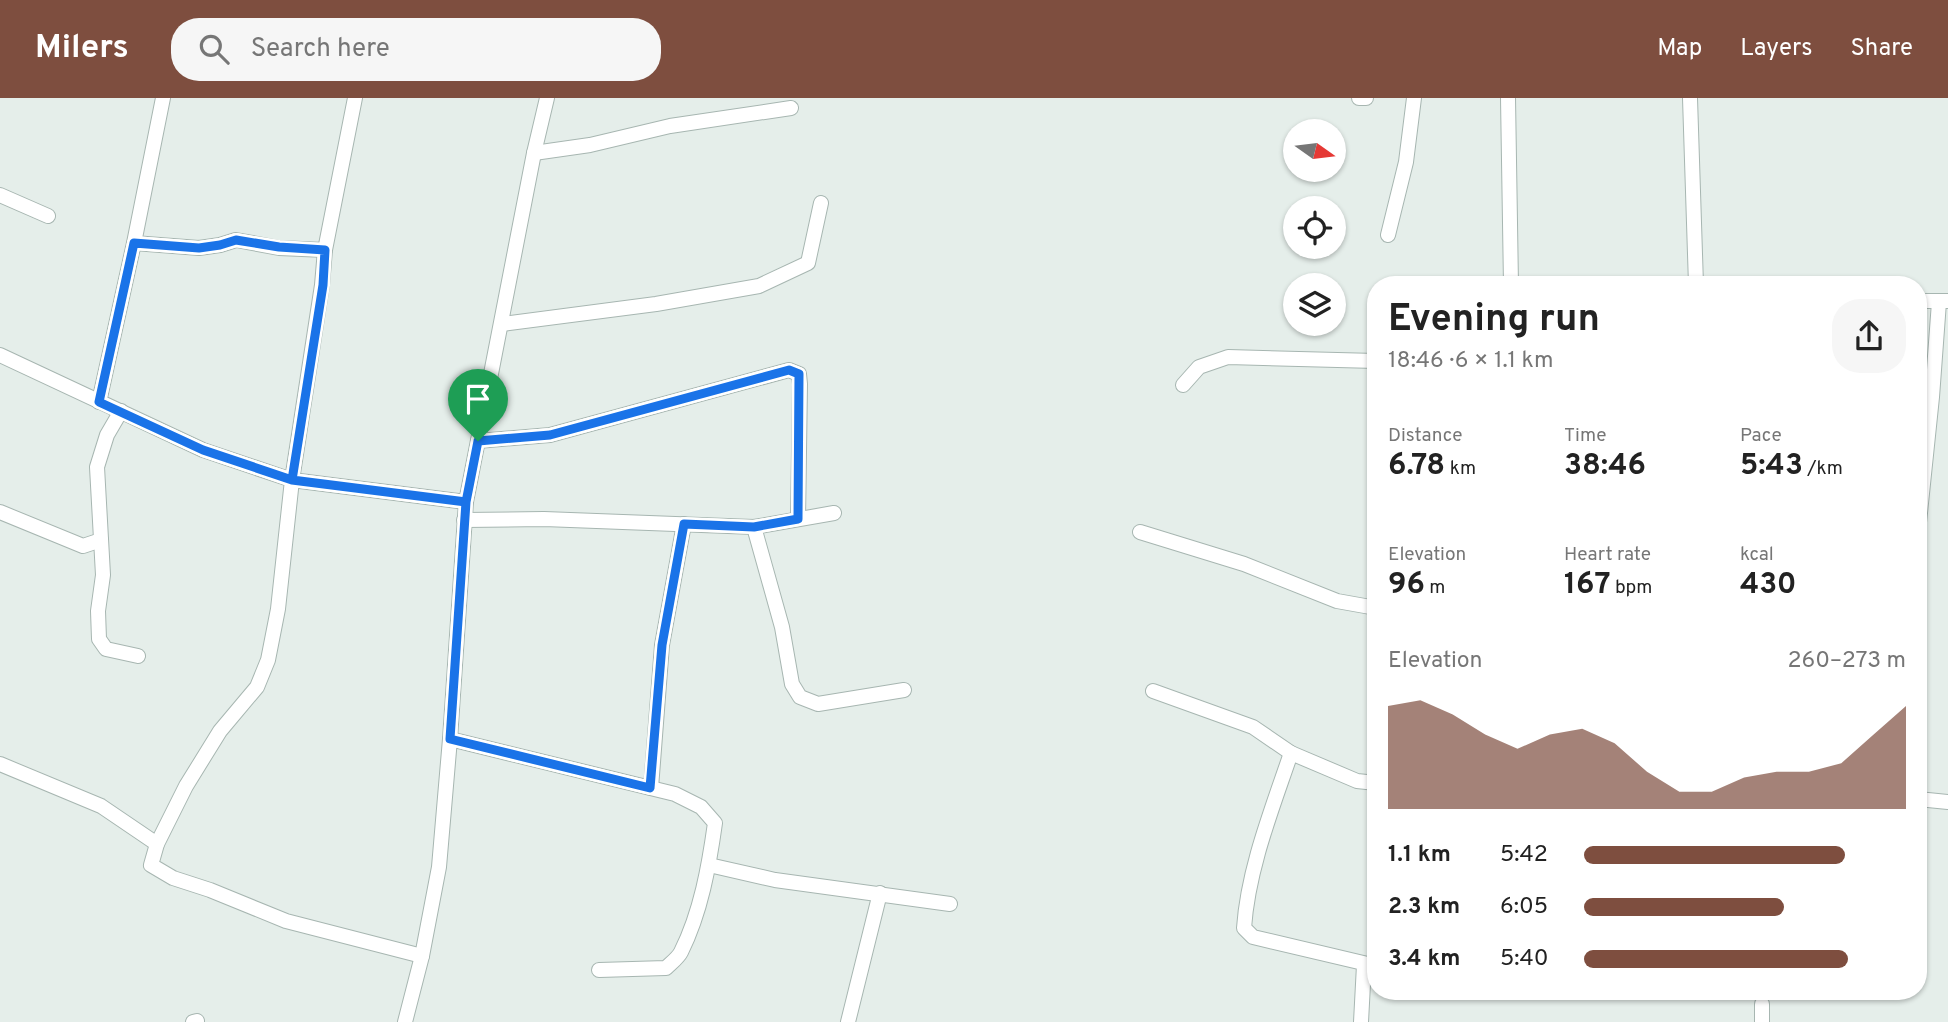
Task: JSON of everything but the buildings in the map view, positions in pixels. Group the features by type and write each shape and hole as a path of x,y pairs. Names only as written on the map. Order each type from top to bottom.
{"street":[{"path":"99,402 163,98"},
{"path":"355,98 325,250 323,285 292,480 278,609 268,660 257,687 220,731 186,786 157,844 151,865 173,878 286,921 422,956"},
{"path":"405,1022 422,956 439,867 466,502 547,98"},
{"path":"1359,98 1366,98"},
{"path":"1388,235 1406,162 1414,98"},
{"path":"1508,98 1511,276"},
{"path":"1690,98 1696,276"},
{"path":"534,153 590,145 670,126 792,108"},
{"path":"0,195 48,216"},
{"path":"502,324 760,286 808,263 821,203"},
{"path":"134,243 199,248 236,240 279,247 325,250"},
{"path":"1927,443 1943,301"},
{"path":"0,355 203,450 292,480 466,502"},
{"path":"1183,385 1199,367 1228,357 1367,361"},
{"path":"478,441 550,435 789,370 799,374 800,384 798,519"},
{"path":"121,411 107,435 97,467 103,575 98,611 99,639 106,649 138,656"},
{"path":"0,512 83,546 101,540"},
{"path":"464,520 544,519 754,527 834,513"},
{"path":"650,788 662,645 684,524"},
{"path":"754,527 782,627 792,684 800,698 818,704 904,690"},
{"path":"1140,532 1244,564 1337,601 1367,606"},
{"path":"1153,691 1253,727 1291,753 1367,782"},
{"path":"450,739 675,794 701,807 715,823 709,864 680,954 666,968 599,970"},
{"path":"1291,753 1265,833 1245,910 1244,928 1254,937 1367,965"},
{"path":"0,764 101,806 157,844"},
{"path":"1927,800 1948,802"},
{"path":"709,864 775,880 950,904"},
{"path":"848,1022 880,893"},
{"path":"1361,1022 1367,979"},
{"path":"1762,1004 1762,1022"}],"route":[{"path":"478,441 466,502 292,480 203,450 99,402 134,243 199,248 236,240 279,247 325,250 323,285 292,480 379,491 466,502 450,739 650,788 662,645 684,524 754,527 798,519 799,374 789,370 550,435 478,441"}]}
